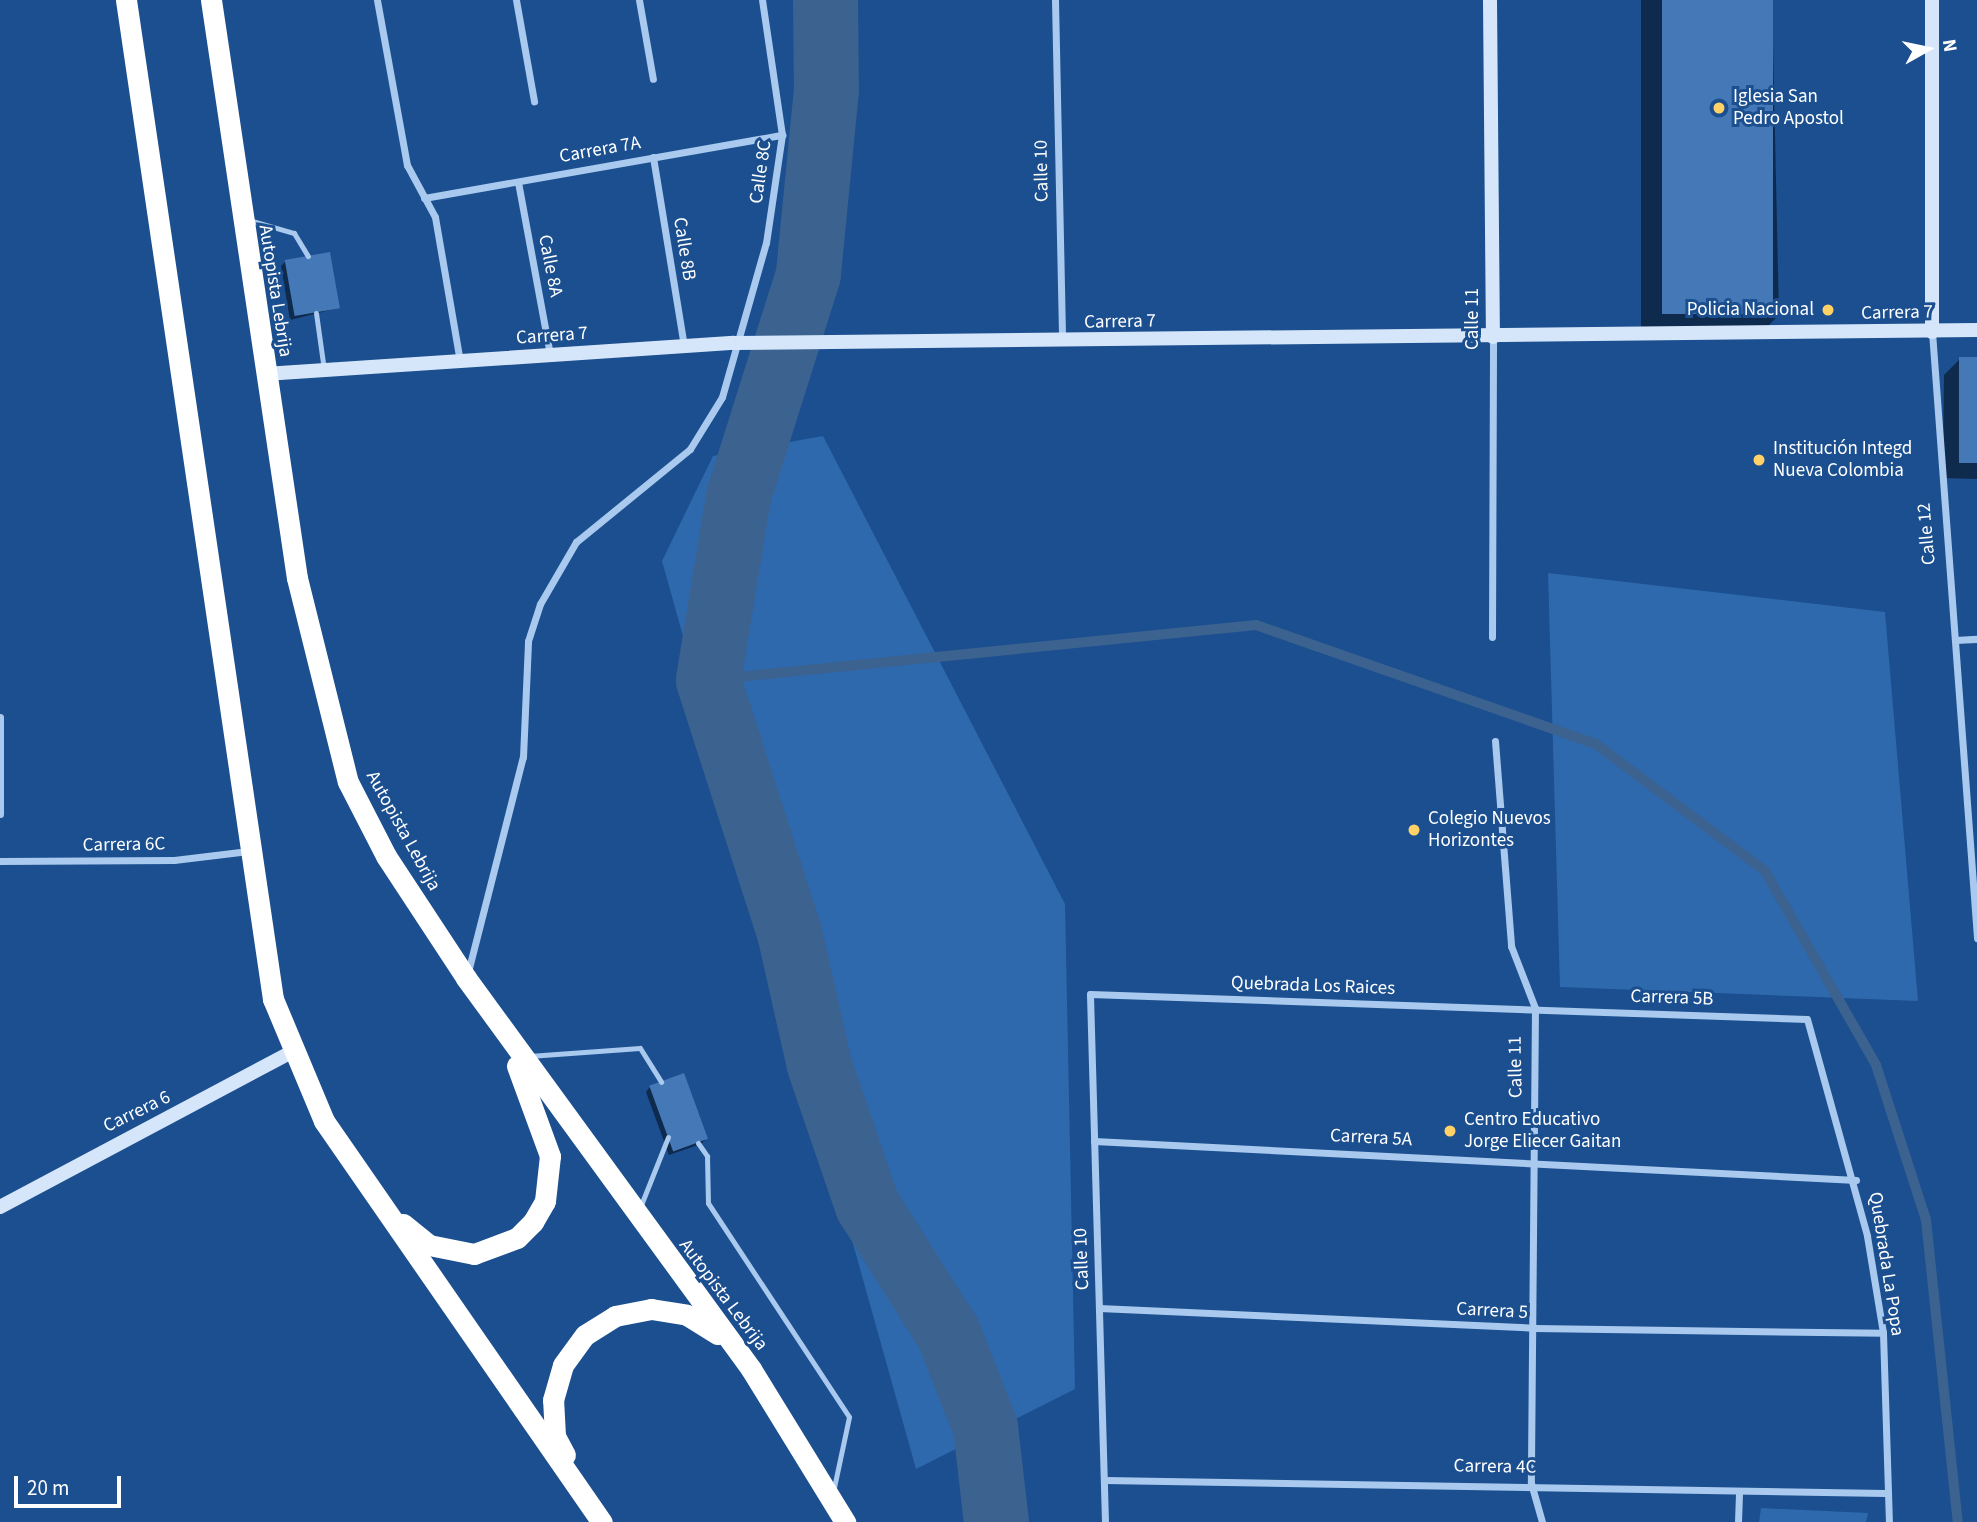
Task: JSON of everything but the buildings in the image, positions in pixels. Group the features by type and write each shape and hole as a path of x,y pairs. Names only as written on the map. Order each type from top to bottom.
{"highway":[{"path":"126,0 249,851 273,999 291,1052 324,1121 601,1520"},
{"name":"Autopista Lebrija","path":"211,0 241,218 297,578 348,782 386,856 466,978 636,1218 751,1369 845,1522"},
{"path":"370,1190 409,1231 450,1252 496,1249 533,1222 545,1201 550,1156 503,1032"},
{"path":"601,1520 554,1424 553,1400 563,1365 585,1335 615,1316 651,1309 687,1315 719,1334 751,1369"}],"street":[{"path":"377,0 407,165 435,217 460,361"},
{"path":"516,0 534,101"},
{"path":"639,0 653,79"},
{"name":"Calle 8C","path":"466,978 523,757 528,641 540,604 576,542 690,449 722,397 734,343 766,243 782,135 762,0"},
{"name":"Calle 10","path":"1055,0 1062,342"},
{"name":"Calle 11","path":"1490,0 1492,637"},
{"name":"Calle 12","path":"1932,0 1932,332 1977,938"},
{"name":"Carrera 7A","path":"425,198 782,135"},
{"name":"Calle 8B","path":"653,157 684,346"},
{"name":"Calle 8A","path":"518,182 550,355"},
{"name":"Carrera 7","path":"265,373 734,343 877,344 1977,330"},
{"path":"1955,640 1977,639"},
{"path":"0,717 0,814"},
{"name":"Calle 11","path":"1495,741 1511,946 1535,1008 1536,1161 1531,1483 1542,1522"},
{"name":"Carrera 6C","path":"0,861 174,860 249,851"},
{"name":"Calle 10","path":"1090,995 1105,1522"},
{"name":"Quebrada Los Raices","path":"1090,995 1535,1008"},
{"name":"Carrera 5B","path":"1535,1008 1807,1019"},
{"name":"Quebrada La Popa","path":"1807,1019 1856,1180 1883,1333 1885,1493 1889,1522"},
{"name":"Carrera 6","path":"0,1207 291,1052"},
{"name":"Carrera 5A","path":"1094,1141 1536,1161 1856,1180"},
{"name":"Carrera 5","path":"1099,1308 1534,1328 1883,1333"},
{"name":"Carrera 4C","path":"1104,1480 1531,1483 1739,1491 1885,1493"},
{"path":"1738,1522 1739,1491"}],"lane":[{"path":"241,218 294,233 307,256"},
{"path":"316,313 324,370"},
{"path":"522,1057 640,1048 661,1082"},
{"path":"636,1218 668,1137"},
{"path":"698,1143 707,1156 708,1203 849,1417 832,1499"}],"shaded area":[{"path":"823,436 1065,904 1075,1389 916,1469 662,561 713,456"},
{"path":"1548,573 1885,612 1918,1001 1560,987"},
{"path":"1761,1508 1868,1513 1866,1522 1759,1522"}],"waterway":[{"path":"825,0 826,89 808,274 738,496 708,680 789,932 819,1065 867,1205 948,1333 985,1427 996,1522"},
{"path":"708,680 1256,625 1596,744 1765,871 1876,1065 1926,1220 1958,1522"}],"place":[{"name":"Iglesia San Pedro Apostol","path":"1719,108"},
{"name":"Policia Nacional","path":"1828,310"},
{"name":"Institución Integd Nueva Colombia","path":"1759,460"},
{"name":"Colegio Nuevos Horizontes","path":"1414,830"},
{"name":"Centro Educativo Jorge Eliecer Gaitan","path":"1450,1131"}]}
